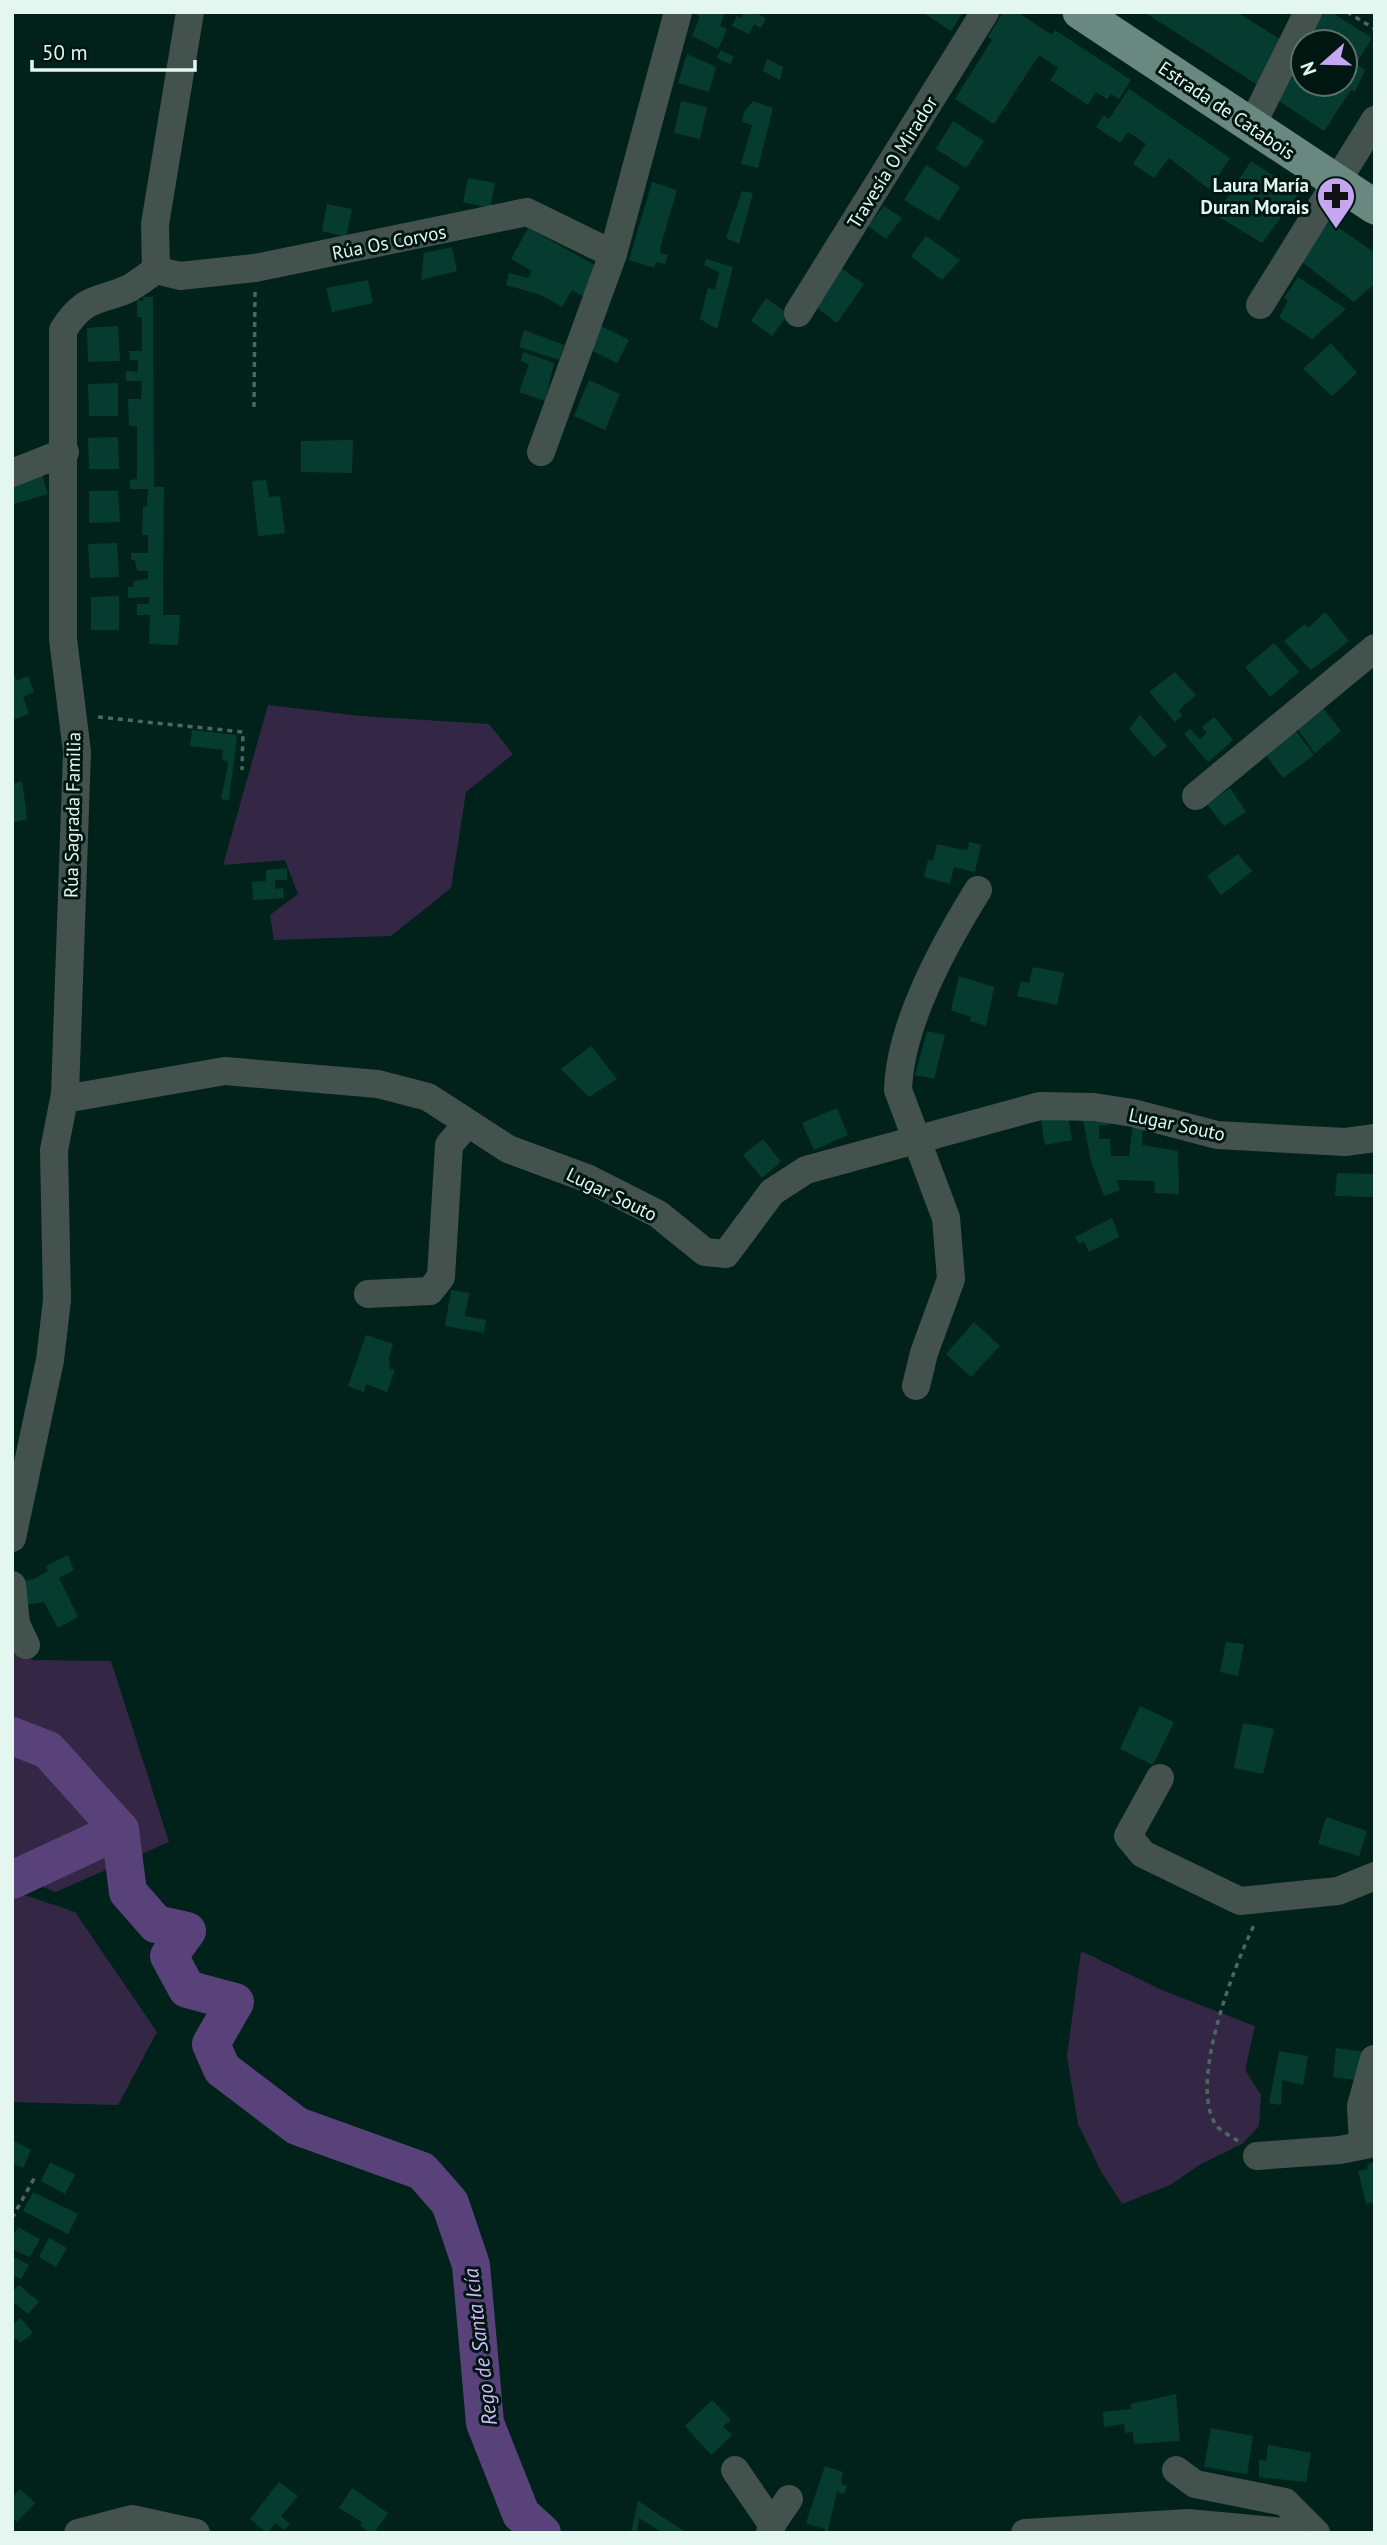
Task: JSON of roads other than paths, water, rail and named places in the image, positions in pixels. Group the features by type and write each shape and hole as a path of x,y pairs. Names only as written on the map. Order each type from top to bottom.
{"main road":[{"name":"Estrada de Catabois","path":"1080,12 1375,207"}],"street":[{"path":"156,270 155,224 190,12"},
{"path":"541,452 613,254 678,12"},
{"name":"Travesía O Mirador","path":"799,313 985,12"},
{"path":"1252,125 1308,12"},
{"path":"1260,305 1375,120"},
{"name":"Rúa Os Corvos","path":"156,270 180,276 256,268 527,212 613,254"},
{"name":"Rúa Sagrada Familia","path":"12,1538 50,1360 57,1300 54,1150 65,1094 77,752 63,639 63,330 76,310 94,300 129,288 156,270"},
{"path":"12,473 65,452"},
{"path":"1196,796 1375,648"},
{"path":"916,1386 924,1353 951,1279 946,1217 898,1090 898,1067 947,941 978,890"},
{"name":"Lugar Souto","path":"65,1094 76,1097 225,1070 379,1084 428,1097 466,1125 508,1149 589,1179 658,1214 705,1252 726,1254 772,1192 806,1170 1040,1106 1133,1113 1217,1135 1345,1142 1375,1138"},
{"path":"368,1294 430,1291 441,1277 449,1145 466,1125"},
{"path":"12,1585 16,1624 26,1645"},
{"path":"1160,1778 1128,1836 1143,1854 1240,1901 1338,1891 1375,1875"},
{"path":"1258,2156 1340,2151 1369,2143 1362,2106 1374,2059"},
{"path":"1176,2469 1195,2484 1285,2502 1316,2533"},
{"path":"735,2470 771,2528 789,2498"},
{"path":"78,2533 132,2519 196,2533"},
{"path":"1025,2533 1188,2523 1295,2533"}],"waterway":[{"name":"Rego de Santa Icía","path":"12,1736 48,1750 120,1830 128,1892 156,1924 187,1931 169,1956 187,1989 235,2002 211,2044 222,2069 297,2126 422,2171 450,2203 471,2265 485,2423 521,2514 542,2533"},
{"name":"Rego de Santa Icía","path":"12,1880 120,1830"}],"place":[{"name":"Laura María Duran Morais","path":"1336,230"}]}
